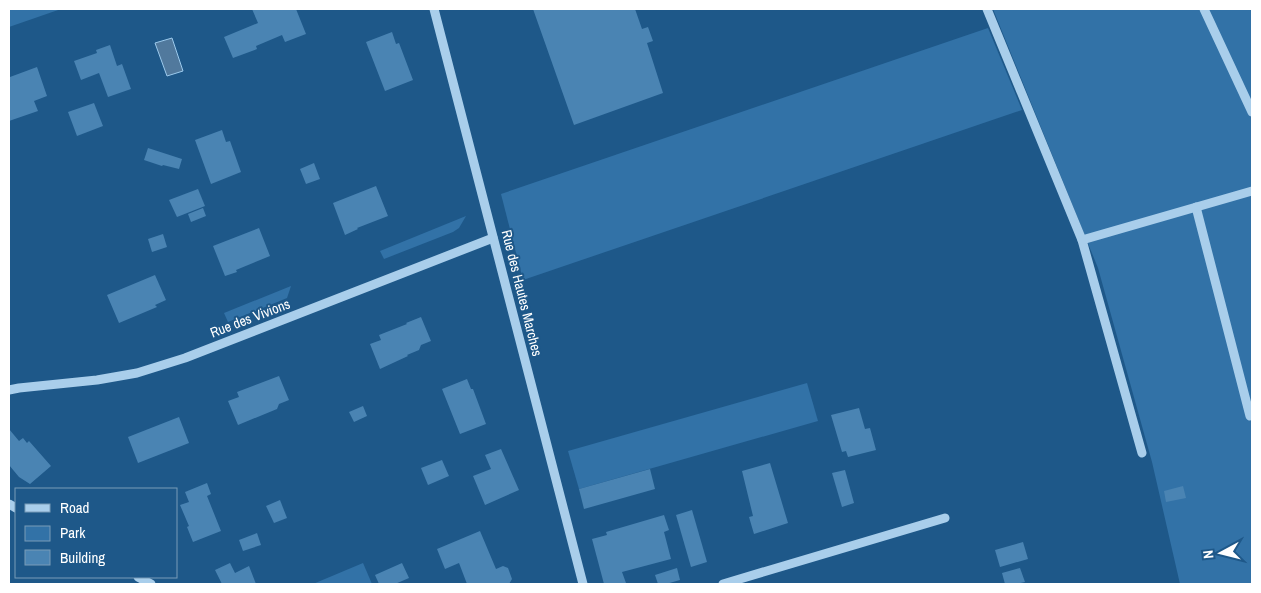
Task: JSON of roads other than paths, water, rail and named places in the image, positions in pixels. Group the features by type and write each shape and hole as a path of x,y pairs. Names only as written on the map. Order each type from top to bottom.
{"street":[{"name":"Rue des Hautes Marches","path":"434,9 584,584"},
{"path":"987,9 1082,240 1142,453"},
{"path":"1204,9 1252,112"},
{"path":"1082,240 1252,191"},
{"path":"1196,207 1250,416"},
{"name":"Rue des Vivions","path":"9,390 97,380 137,373 185,358 493,238"},
{"path":"723,584 944,518"},
{"path":"140,578 151,584"}]}
